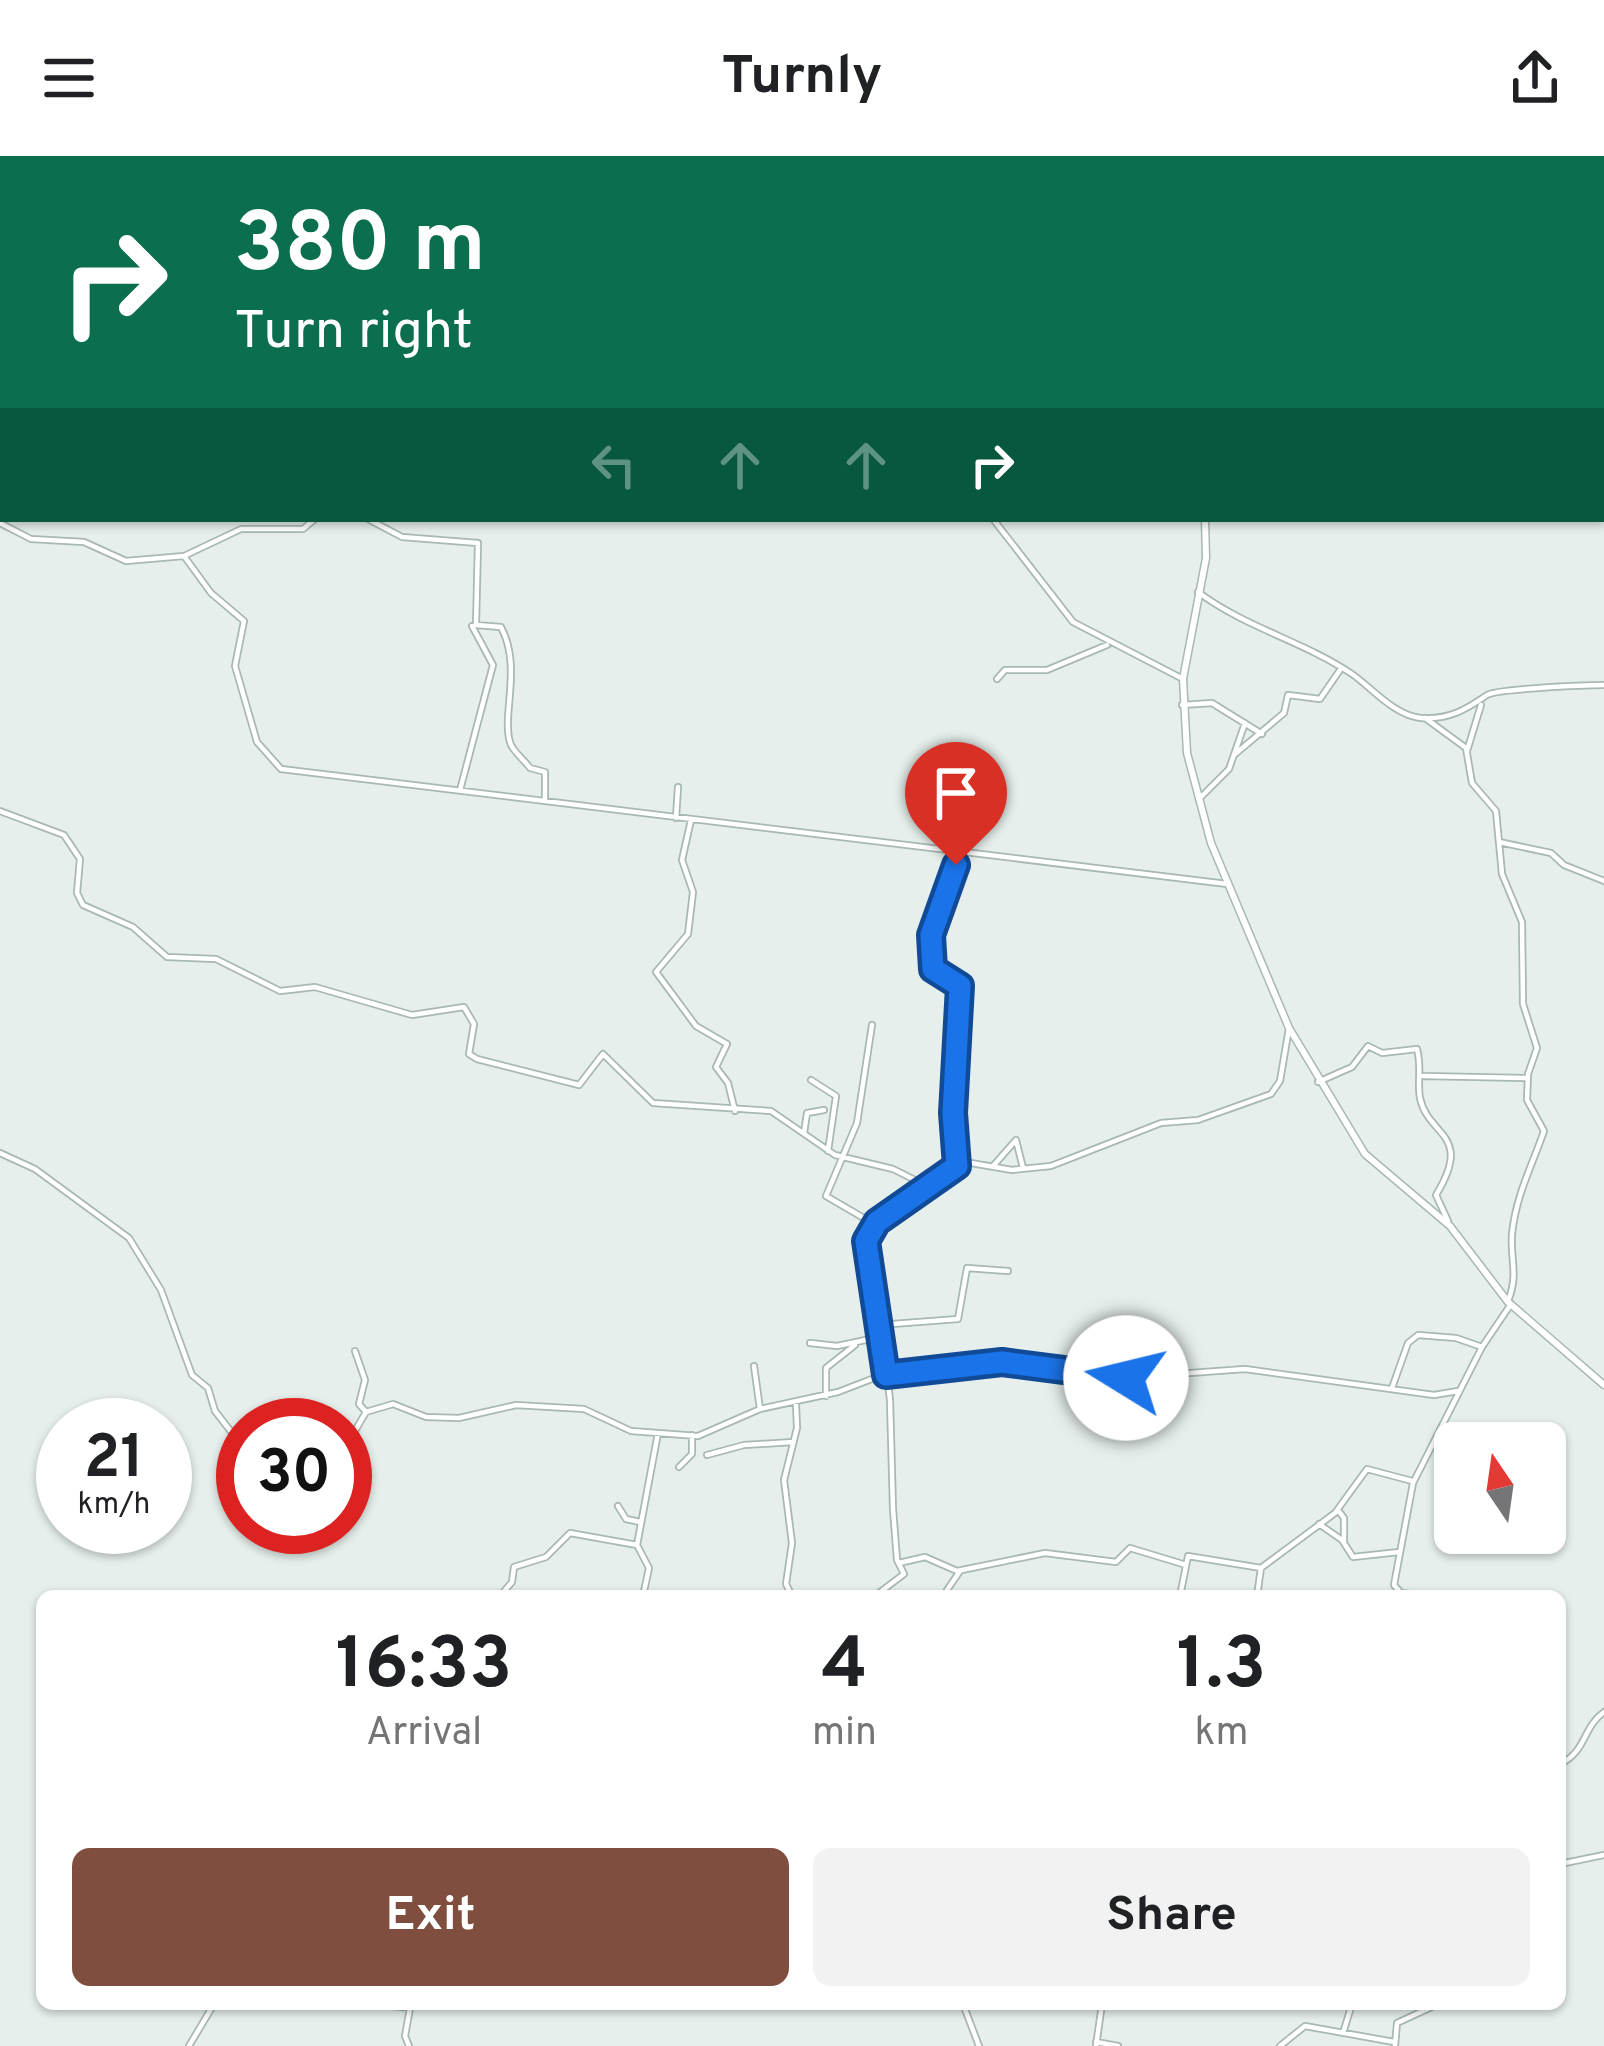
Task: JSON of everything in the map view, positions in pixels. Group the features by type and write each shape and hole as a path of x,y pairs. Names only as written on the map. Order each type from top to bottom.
{"street":[{"path":"0,523 28,538 84,542 124,560 184,556 233,531 303,530 311,522"},
{"path":"374,522 405,538 478,543 476,625 503,630 512,665 511,744 530,768 545,772 545,801"},
{"path":"995,522 1066,616 1112,646 1183,675"},
{"path":"1205,522 1206,558 1183,675 1182,705 1199,800 1227,884 1288,1028 1318,1082 1374,1163 1450,1226 1509,1302 1604,1385"},
{"path":"184,556 211,593 244,621 235,666 257,742 279,768 1227,884"},
{"path":"1198,592 1255,630 1341,669 1383,700 1425,718 1467,751"},
{"path":"460,790 494,665 472,626"},
{"path":"997,679 1005,670 1047,670 1076,653 1112,646"},
{"path":"1234,755 1284,713 1288,695 1320,699 1341,669"},
{"path":"1396,1590 1393,1570 1414,1481 1458,1390 1509,1302 1518,1268 1512,1239 1521,1182 1544,1131 1528,1104 1527,1077 1537,1048 1522,1004 1519,967 1524,934 1514,895 1502,874 1496,811 1472,783 1467,751 1488,694 1604,685"},
{"path":"1182,705 1212,703 1262,734"},
{"path":"1425,718 1481,705"},
{"path":"1199,800 1223,776 1245,723"},
{"path":"676,818 678,787"},
{"path":"0,811 64,835 80,859 77,892 83,905 133,927 167,956 216,959 280,991 326,989 412,1016 464,1007 474,1024 469,1054 476,1059 579,1085 604,1054 652,1102 771,1111 838,1156 893,1168 925,1185"},
{"path":"691,820 682,860 693,892 688,934 656,972 696,1026 728,1045 716,1067 726,1079 735,1111"},
{"path":"1499,842 1551,853 1564,865 1604,881"},
{"path":"956,851 929,952 933,969 960,986 953,1113 957,1166"},
{"path":"872,1025 857,1123 838,1156 827,1200 874,1224"},
{"path":"884,1590 903,1577 898,1563 877,1292 864,1251 874,1224 925,1185 971,1161 1023,1169 1062,1164 1161,1123 1198,1120 1271,1094 1280,1082 1288,1028"},
{"path":"1318,1082 1355,1065 1368,1046 1382,1053 1415,1048 1423,1076 1422,1103 1448,1136 1449,1172 1436,1196 1450,1226"},
{"path":"1423,1076 1527,1077"},
{"path":"812,1080 836,1097 828,1151"},
{"path":"804,1133 807,1113 824,1111"},
{"path":"994,1165 1016,1140 1023,1169"},
{"path":"0,1153 35,1169 129,1238 161,1290 192,1375 208,1388 216,1413"},
{"path":"879,1325 958,1319 967,1268 1008,1271"},
{"path":"1392,1388 1408,1343 1417,1336 1456,1338 1482,1347"},
{"path":"810,1343 855,1344 880,1337"},
{"path":"826,1396 826,1368 855,1344"},
{"path":"355,1351 363,1366 360,1398"},
{"path":"372,1410 394,1404 426,1417 459,1418 516,1405 584,1409 631,1431 692,1435 711,1432 760,1409 826,1396 886,1375 1002,1362 1122,1378 1245,1369 1290,1379 1434,1395 1458,1390"},
{"path":"754,1366 760,1409"},
{"path":"790,1590 786,1580 792,1543 784,1480 798,1400"},
{"path":"645,1590 649,1568 637,1545 658,1433"},
{"path":"679,1468 692,1454 692,1435"},
{"path":"707,1455 744,1445 793,1442"},
{"path":"1258,1590 1261,1568 1338,1510 1367,1469 1414,1481"},
{"path":"618,1506 626,1519 640,1522"},
{"path":"1338,1510 1344,1518 1344,1543"},
{"path":"1318,1524 1358,1558 1399,1552"},
{"path":"505,1590 514,1567 544,1558 570,1533 637,1545"},
{"path":"898,1563 925,1557 961,1570 1035,1553 1116,1562 1129,1548 1186,1564"},
{"path":"1181,1590 1192,1555 1261,1568"},
{"path":"947,1590 961,1570"},
{"path":"1566,1760 1583,1748 1591,1723 1604,1712"},
{"path":"1566,1863 1604,1855"},
{"path":"189,2046 210,2010"},
{"path":"409,2046 405,2036 410,2010"},
{"path":"965,2010 979,2046"},
{"path":"1101,2010 1096,2044 1118,2046"},
{"path":"1343,2033 1350,2010"},
{"path":"1280,2046 1305,2026 1394,2044 1397,2024 1426,2010"}],"route":[{"path":"956,865 929,952 933,969 960,986 953,1113 957,1166 919,1188 869,1232 864,1258 877,1292 886,1375 1002,1362 1085,1369 1126,1378"}]}
